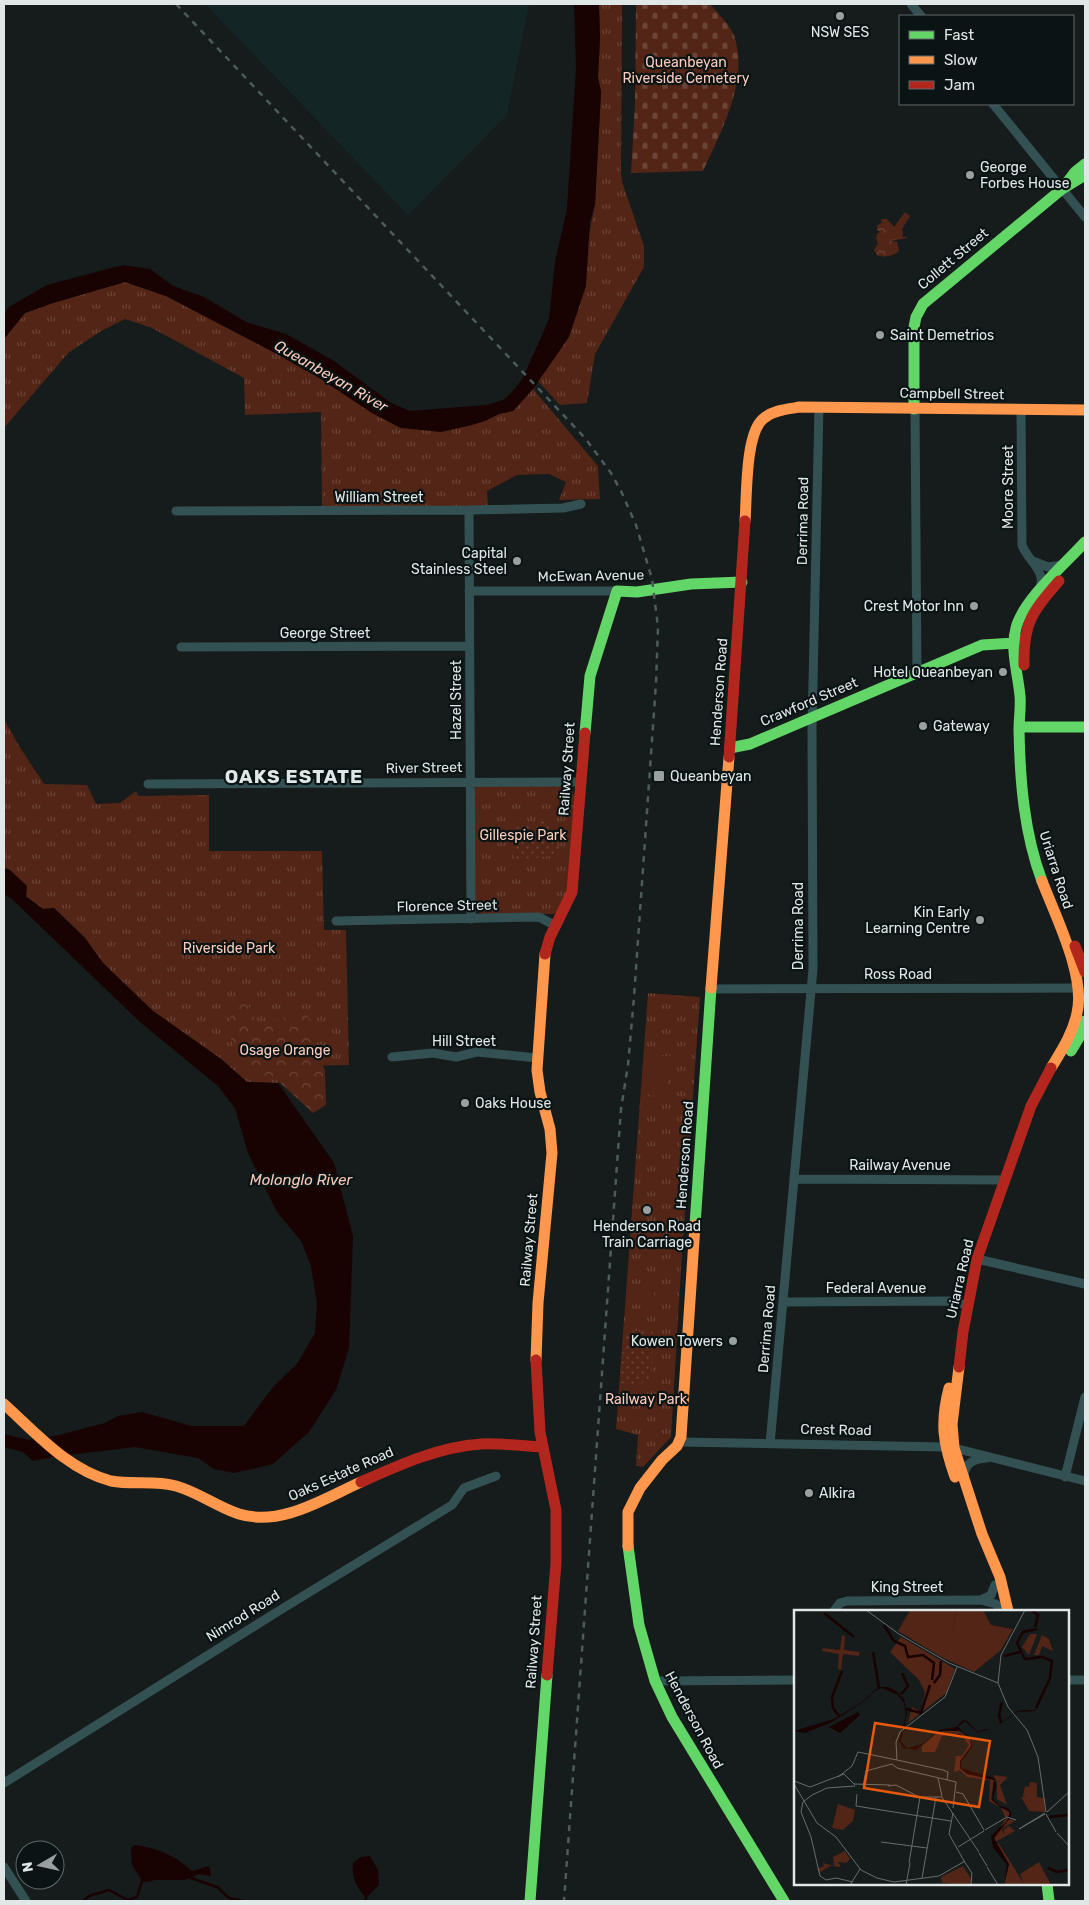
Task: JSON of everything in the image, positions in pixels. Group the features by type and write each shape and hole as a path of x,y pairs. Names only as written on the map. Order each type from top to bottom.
{"street":[{"path":"911,4 920,15"},
{"path":"994,105 1085,216"},
{"name":"Collett Street","path":"1062,189 1085,164"},
{"name":"Collett Street","path":"917,673 914,409 914,326 916,315 934,294 1062,189 1085,176"},
{"name":"Campbell Street","path":"819,407 1085,410"},
{"name":"Henderson Road","path":"784,1901 688,1744 655,1681 643,1646 634,1601 626,1521 631,1503 640,1488 680,1442 750,451 754,431 758,423 772,412 789,408 819,407"},
{"name":"Derrima Road","path":"770,1444 811,989 812,718 819,407"},
{"name":"Moore Street","path":"1021,410 1022,537 1025,551 1041,579 1041,586 1037,592"},
{"name":"William Street","path":"176,511 469,510 563,508 581,504"},
{"name":"Hazel Street","path":"469,510 470,919"},
{"path":"1017,639 1023,610 1037,592 1071,559 1085,542"},
{"path":"1017,639 1034,612 1085,552"},
{"path":"1032,561 1053,568 1071,559"},
{"name":"McEwan Avenue","path":"469,591 641,591 691,584 742,582"},
{"name":"Railway Street","path":"530,1901 556,1563 557,1526 554,1499 542,1447 537,1404 538,1303 552,1141 540,1092 537,1058 545,953 548,941 566,908 572,892 590,676 617,591"},
{"name":"Crawford Street","path":"730,748 750,744 812,718 982,645 992,637 1017,639"},
{"name":"Uriarra Road","path":"1017,639 1027,733 1030,805 1036,846 1044,872 1085,972"},
{"name":"George Street","path":"181,647 469,646"},
{"path":"1027,733 1085,727"},
{"name":"Uriarra Road","path":"982,1534 964,1500 949,1447 968,1304 977,1259 1005,1180 1038,1091 1073,1029 1082,988 1036,866 1029,841 1022,781 1027,733"},
{"name":"River Street","path":"148,784 470,781 582,782"},
{"name":"Florence Street","path":"336,922 539,917 556,926"},
{"name":"Ross Road","path":"711,989 1082,988"},
{"name":"Uriarra Road","path":"1038,1091 1081,1038 1085,1021"},
{"name":"Hill Street","path":"392,1057 433,1053 456,1057 477,1052 537,1058"},
{"name":"Railway Avenue","path":"794,1179 1005,1180"},
{"path":"977,1259 1085,1284"},
{"name":"Federal Avenue","path":"783,1302 950,1301 968,1304"},
{"path":"1065,1476 1085,1397"},
{"name":"Oaks Estate Road","path":"4,1404 65,1459 78,1469 97,1478 171,1485 188,1490 239,1514 264,1518 291,1514 402,1464 439,1451 482,1444 542,1447"},
{"name":"Crest Road","path":"680,1442 949,1447 1085,1481"},
{"name":"Uriarra Road","path":"949,1447 965,1478 982,1534 1002,1582 1003,1610"},
{"path":"965,1478 964,1471 970,1462 976,1459 990,1458"},
{"name":"Nimrod Road","path":"4,1783 244,1632 452,1505 464,1488 496,1476"},
{"name":"Uriarra Road","path":"991,1556 995,1584 1003,1610"},
{"path":"980,1600 991,1595 995,1584"},
{"name":"King Street","path":"835,1609 840,1603 847,1601 980,1600 996,1604 1002,1610"},
{"path":"655,1681 794,1680"},
{"path":"1069,1680 1085,1680"},
{"path":"4,1867 26,1901"},
{"path":"1047,1885 1049,1901"}],"shaded area":[{"path":"205,4 529,4 507,115 408,215"}],"green space":[{"path":"599,4 622,4 621,173 622,182 644,246 644,267 595,354 587,403 560,405 538,381 569,337 595,204 601,92 598,77"},
{"name":"Queanbeyan Riverside Cemetery","path":"636,4 710,4 732,31 736,42 738,58 735,92 724,125 703,171 631,173 635,105"},
{"path":"905,212 910,216 902,229 903,237 907,238 890,241 897,242 899,251 888,256 877,255 874,250 878,243 877,234 880,232 877,230 877,226 882,222 881,219 887,219 894,227"},
{"path":"125,282 166,296 277,354 321,379 372,413 401,428 485,421 499,414 513,411 533,389 598,466 600,499 559,500 566,482 549,474 517,475 487,491 488,506 322,506 321,412 245,415 244,378 152,328 125,319 101,331 68,353 4,428 4,339 25,313"},
{"name":"Riverside Park","path":"4,719 44,784 87,785 96,804 120,803 136,791 138,796 209,795 209,851 322,851 324,930 346,930 349,1065 290,1066 278,1083 247,1082 221,1059 153,1011 103,963 85,938 54,908 43,909 26,896 10,870 4,868"},
{"name":"Gillespie Park","path":"481,785 565,785 570,788 575,797 569,886 560,909 554,914 482,914 476,911 474,905 473,793 476,787"},
{"path":"549,820 561,855 514,860 512,828"},
{"name":"Railway Park","path":"648,993 700,997 671,1437 643,1467 636,1466 638,1435 616,1429"},
{"name":"Osage Orange","path":"240,998 245,998 251,1014 261,1023 307,1015 312,1022 317,1054 325,1070 326,1105 313,1113 277,1080 253,1071 241,1063 231,1039 229,1024"},
{"path":"660,1056 671,1056 669,1077 665,1090 655,1096 647,1094 646,1062"},
{"path":"643,1281 655,1281 653,1311 642,1311"},
{"path":"624,1330 653,1332 651,1383 641,1382 638,1385 620,1383"}],"water":[{"name":"Queanbeyan River","path":"574,4 599,4 598,77 601,92 595,204 590,222 586,286 569,337 533,389 513,411 499,414 472,425 441,432 401,428 372,413 321,379 277,354 166,296 125,282 25,313 4,339 4,314 9,307 47,285 123,265 150,269 173,286 204,297 246,322 286,334 334,361 391,403 410,411 487,405 503,400 523,378 549,319 555,262 567,209 576,68"},
{"name":"Molonglo River","path":"4,868 10,870 27,886 26,897 43,909 54,908 85,938 103,963 153,1011 221,1059 247,1082 278,1083 334,1163 353,1236 349,1348 336,1390 309,1432 273,1464 234,1473 214,1469 198,1458 135,1447 33,1461 23,1452 4,1447 4,1434 29,1440 59,1435 105,1423 118,1416 142,1412 191,1426 244,1426 273,1387 297,1364 315,1333 317,1303 311,1266 301,1241 277,1212 248,1153 235,1108 218,1086 140,1022 12,899 4,894"},
{"path":"134,1845 165,1853 192,1871 209,1866 211,1876 199,1874 185,1880 142,1881 132,1865 131,1848"},
{"path":"370,1856 378,1870 379,1885 366,1898 355,1882 353,1863 361,1857"}],"waterway":[{"path":"191,1878 217,1887 229,1898 244,1901"},
{"path":"83,1901 89,1896 109,1890 128,1900 137,1897 142,1881"}],"railway":[{"path":"176,4 585,438 611,473 621,491 636,525 652,579 658,627 656,683 634,997 628,1065 621,1109 564,1901"}],"traffic: fast":[{"path":"1065,185 1075,172 1085,164"},
{"path":"914,409 914,327 916,317 923,304 1062,189 1085,175"},
{"path":"1042,881 1031,844 1024,807 1020,768 1020,700 1014,653 1014,636 1020,617 1036,594 1085,542"},
{"path":"585,733 590,676 617,591 637,592 691,584 742,582"},
{"path":"730,748 750,744 982,645 1014,643 1021,640"},
{"path":"1026,727 1085,727"},
{"path":"695,1225 711,988"},
{"path":"1071,1051 1080,1036 1085,1021"},
{"path":"628,1546 639,1625 655,1681 672,1717 784,1901"},
{"path":"530,1901 547,1675"},
{"path":"1047,1885 1049,1901"}],"traffic: slow":[{"path":"745,521 748,467 753,438 757,427 763,419 776,412 800,407 1085,410"},
{"path":"711,988 729,757"},
{"path":"1042,881 1068,946 1079,998 1073,1028 1051,1068"},
{"path":"536,1360 538,1303 552,1153 550,1129 540,1092 537,1070 545,954"},
{"path":"628,1546 628,1512 640,1488 662,1460 677,1446 681,1437 695,1225"},
{"path":"959,1367 952,1424 954,1448 982,1534 1000,1577 1008,1610"},
{"path":"949,1388 944,1412 944,1433 955,1477"},
{"path":"4,1404 53,1449 95,1476 119,1482 160,1483 176,1486 239,1514 255,1517 286,1514 317,1503 361,1482"}],"traffic: jam":[{"path":"729,757 745,521"},
{"path":"1024,665 1025,639 1031,619 1042,601 1059,581"},
{"path":"545,954 550,937 572,892 585,733"},
{"path":"1075,946 1085,972"},
{"path":"959,1367 963,1332 977,1259 1031,1106 1051,1068"},
{"path":"536,1360 540,1432 556,1510 556,1563 547,1675"},
{"path":"361,1482 404,1463 449,1449 481,1444 542,1447"}],"place":[{"name":"NSW SES","path":"840,16"},
{"name":"George Forbes House","path":"970,175"},
{"name":"Saint Demetrios","path":"880,335"},
{"name":"Capital Stainless Steel","path":"517,561"},
{"name":"Crest Motor Inn","path":"974,606"},
{"name":"Hotel Queanbeyan","path":"1003,672"},
{"name":"Gateway","path":"923,726"},
{"name":"Queanbeyan","path":"659,776"},
{"name":"Kin Early Learning Centre","path":"980,920"},
{"name":"Oaks House","path":"465,1103"},
{"name":"Henderson Road Train Carriage","path":"647,1210"},
{"name":"Kowen Towers","path":"733,1341"},
{"name":"Alkira","path":"809,1493"}],"district":[{"name":"OAKS ESTATE","path":"294,776"}]}
